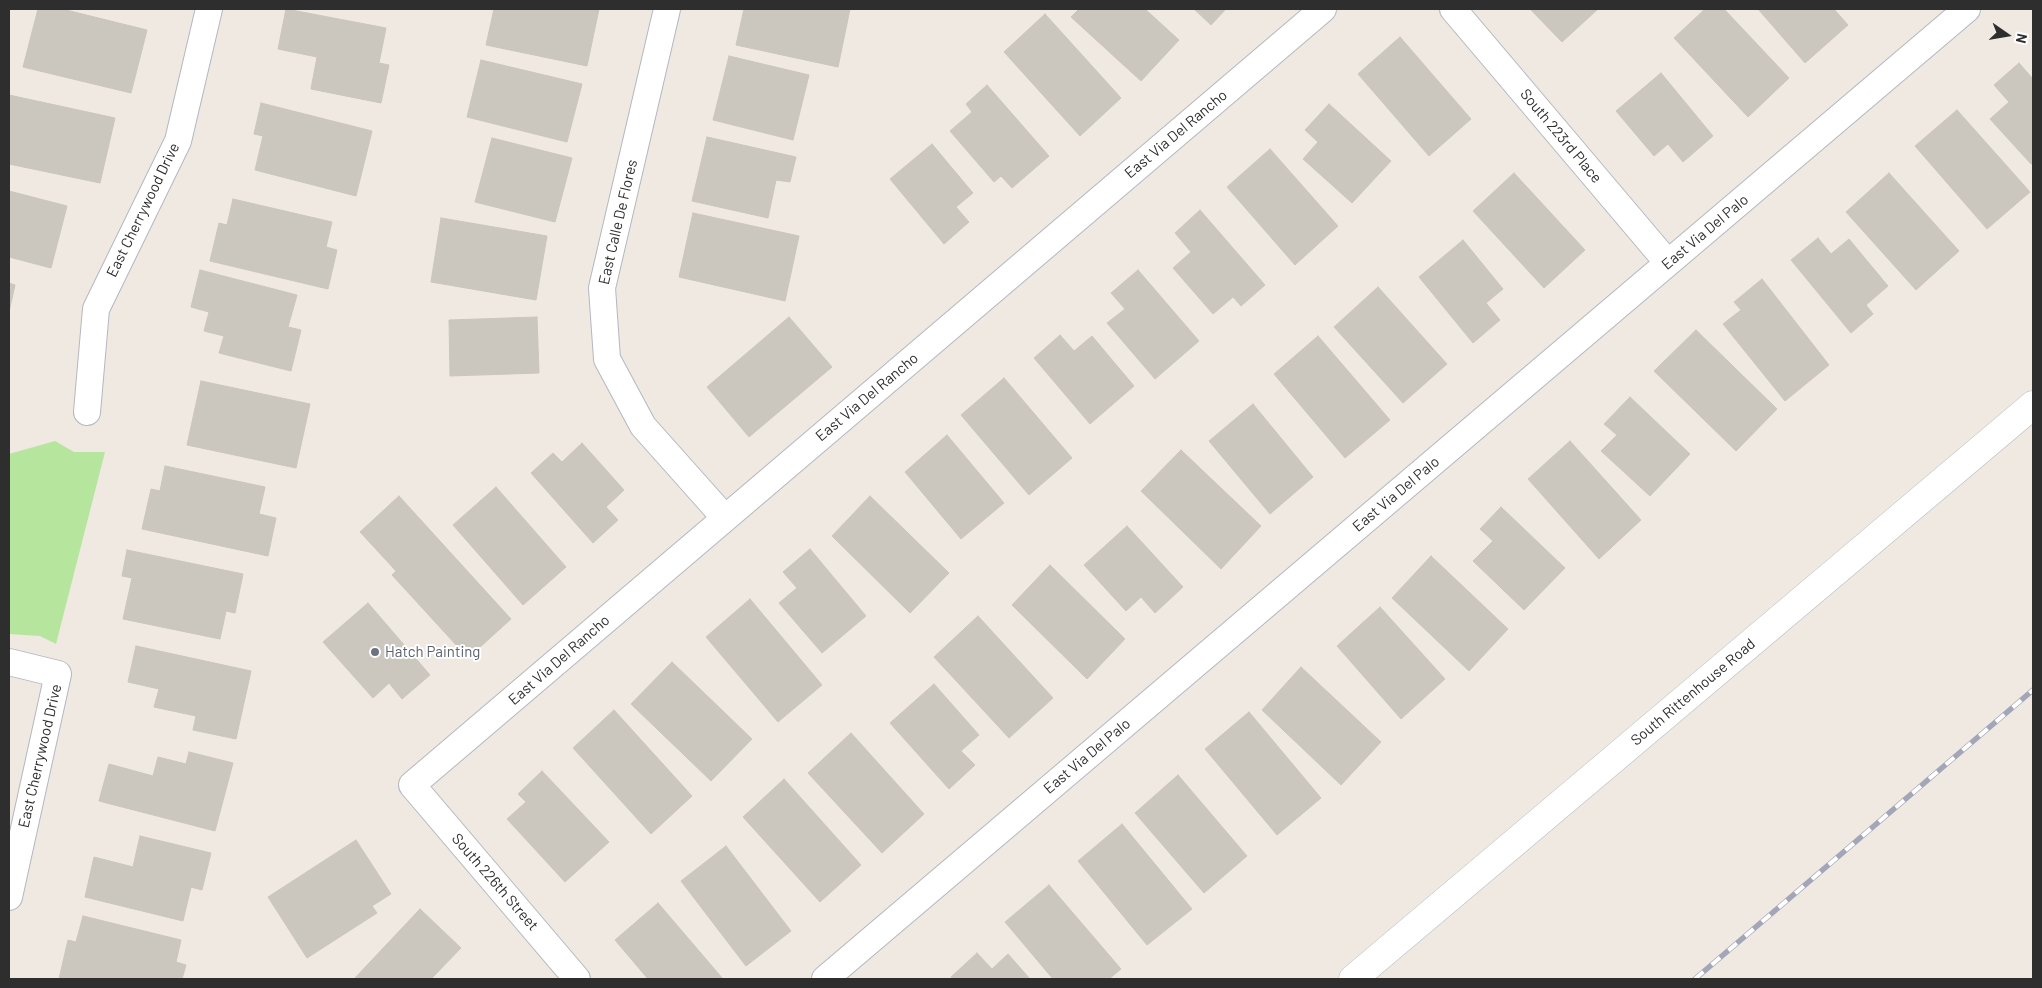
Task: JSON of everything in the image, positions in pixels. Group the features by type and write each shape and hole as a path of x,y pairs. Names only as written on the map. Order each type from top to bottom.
{"main road":[{"name":"South Rittenhouse Road","path":"1353,979 2033,405"}],"street":[{"name":"East Cherrywood Drive","path":"87,412 96,309 178,141 209,9"},
{"name":"East Calle De Flores","path":"667,9 602,288 607,359 643,426 725,518"},
{"name":"East Via Del Rancho","path":"412,786 1323,9"},
{"name":"South 223rd Place","path":"1453,9 1668,263"},
{"name":"East Via Del Palo","path":"824,979 1967,9"},
{"name":"East Cherrywood Drive","path":"9,662 58,674 9,897"},
{"name":"South 226th Street","path":"412,786 577,979"}],"green space":[{"path":"55,441 74,452 105,452 56,644 40,636 9,634 9,454"}],"building":[{"path":"38,9 62,9 147,30 131,93 23,67"},
{"path":"286,9 386,28 379,63 389,65 381,103 311,89 317,57 278,49"},
{"path":"494,9 599,9 587,66 486,45"},
{"path":"744,9 850,9 838,67 736,45"},
{"path":"1079,9 1145,9 1179,40 1141,81 1071,17"},
{"path":"1194,9 1226,9 1211,25"},
{"path":"1530,9 1598,9 1562,42"},
{"path":"1705,9 1724,9 1789,78 1748,117 1674,38"},
{"path":"1758,9 1834,9 1848,25 1805,63"},
{"path":"1045,14 1121,98 1080,136 1004,52"},
{"path":"1400,37 1471,119 1429,156 1358,74"},
{"path":"729,56 809,75 793,140 713,120"},
{"path":"481,60 582,84 567,142 467,117"},
{"path":"2019,63 2033,79 2033,163 2031,164 1990,119 2009,102 1994,85"},
{"path":"1661,73 1713,136 1683,162 1668,144 1654,156 1616,111"},
{"path":"987,85 1049,156 1012,188 1001,176 994,182 950,131 972,112 966,104"},
{"path":"9,95 115,118 100,183 9,164"},
{"path":"261,103 372,131 356,196 255,170 263,136 254,134"},
{"path":"1329,104 1391,161 1352,203 1303,159 1318,142 1305,130"},
{"path":"1957,110 2030,192 1987,229 1915,146"},
{"path":"707,137 796,157 790,182 776,180 768,218 692,201"},
{"path":"492,138 572,158 555,222 475,202"},
{"path":"932,144 973,193 956,207 969,222 944,244 890,179"},
{"path":"1270,149 1338,226 1295,265 1227,187"},
{"path":"1514,173 1585,250 1544,288 1473,211"},
{"path":"1889,173 1959,251 1916,290 1846,212"},
{"path":"9,191 67,206 51,268 9,257"},
{"path":"233,199 332,222 326,247 337,250 328,289 210,261 219,223 227,225"},
{"path":"1200,210 1265,285 1241,306 1233,297 1213,314 1173,268 1191,252 1175,233"},
{"path":"693,213 799,236 785,301 679,277"},
{"path":"441,218 547,236 536,300 431,282"},
{"path":"1818,238 1831,254 1849,239 1888,286 1866,305 1873,314 1851,333 1791,260"},
{"path":"1463,240 1503,289 1486,303 1500,320 1473,343 1419,277"},
{"path":"200,270 297,295 288,327 301,330 291,371 219,353 224,336 204,331 209,312 191,307"},
{"path":"1138,270 1199,341 1155,379 1107,323 1125,309 1111,293"},
{"path":"1762,279 1829,365 1785,401 1723,324 1741,310 1734,302"},
{"path":"9,283 15,285 9,312"},
{"path":"1378,287 1447,364 1403,403 1334,327"},
{"path":"537,317 539,373 450,376 449,320"},
{"path":"789,317 832,367 749,437 707,387"},
{"path":"1696,330 1777,409 1736,451 1654,371"},
{"path":"1060,335 1074,351 1092,336 1134,386 1090,424 1034,358"},
{"path":"1318,336 1390,420 1345,458 1274,374"},
{"path":"1004,378 1072,458 1029,495 961,415"},
{"path":"201,381 310,404 296,468 187,445"},
{"path":"1630,397 1690,454 1650,496 1601,451 1617,435 1604,424"},
{"path":"1253,404 1313,477 1270,514 1209,441"},
{"path":"947,435 1004,503 961,539 905,472"},
{"path":"1570,441 1641,520 1599,559 1528,479"},
{"path":"582,443 624,490 606,507 618,520 593,543 531,473 553,453 562,462"},
{"path":"1181,450 1261,526 1221,569 1141,491"},
{"path":"165,466 265,487 259,514 276,518 268,556 142,529 151,489 160,491"},
{"path":"496,487 566,567 523,605 453,525"},
{"path":"399,496 511,619 468,658 392,575 396,571 360,532"},
{"path":"870,496 949,573 910,613 832,536"},
{"path":"1501,507 1565,568 1524,610 1473,561 1493,541 1480,529"},
{"path":"1127,526 1183,587 1155,613 1141,597 1126,611 1084,565"},
{"path":"810,549 866,616 822,653 779,603 797,588 783,572"},
{"path":"127,550 243,574 235,613 226,611 220,639 123,619 132,578 122,576"},
{"path":"1431,556 1508,629 1469,671 1392,598"},
{"path":"1050,565 1125,639 1087,679 1012,605"},
{"path":"750,599 822,685 778,722 706,637"},
{"path":"368,603 430,675 402,699 389,683 373,698 323,642"},
{"path":"1380,607 1445,679 1401,719 1337,646"},
{"path":"978,616 1053,698 1009,738 934,657"},
{"path":"136,646 251,671 236,739 193,730 196,716 154,707 159,689 128,682"},
{"path":"672,662 752,739 711,781 631,704"},
{"path":"1301,667 1381,742 1341,785 1262,710"},
{"path":"934,684 979,735 961,751 975,765 949,789 890,723"},
{"path":"614,710 692,796 651,834 573,748"},
{"path":"1249,712 1321,798 1277,835 1205,749"},
{"path":"851,733 924,814 882,853 808,773"},
{"path":"189,752 233,763 215,831 99,801 109,764 153,776 158,757 186,764"},
{"path":"542,771 609,842 565,882 507,819 526,802 518,794"},
{"path":"1178,775 1247,856 1204,893 1135,813"},
{"path":"784,779 861,865 820,902 743,817"},
{"path":"1122,824 1192,909 1147,945 1078,861"},
{"path":"140,836 211,853 202,890 191,887 183,921 85,897 94,857 133,867"},
{"path":"356,840 391,894 372,906 377,913 307,958 268,897"},
{"path":"726,846 791,931 746,966 681,881"},
{"path":"1049,885 1121,969 1109,979 1053,979 1005,922"},
{"path":"658,903 723,979 648,979 615,940"},
{"path":"420,909 461,948 431,979 354,979"},
{"path":"83,916 181,940 176,962 186,965 182,979 59,979 68,940 76,942"},
{"path":"977,953 992,969 1008,954 1030,979 952,979 951,977"}],"railway":[{"path":"1695,979 2033,690"}],"place":[{"name":"Hatch Painting","path":"375,652"}]}
